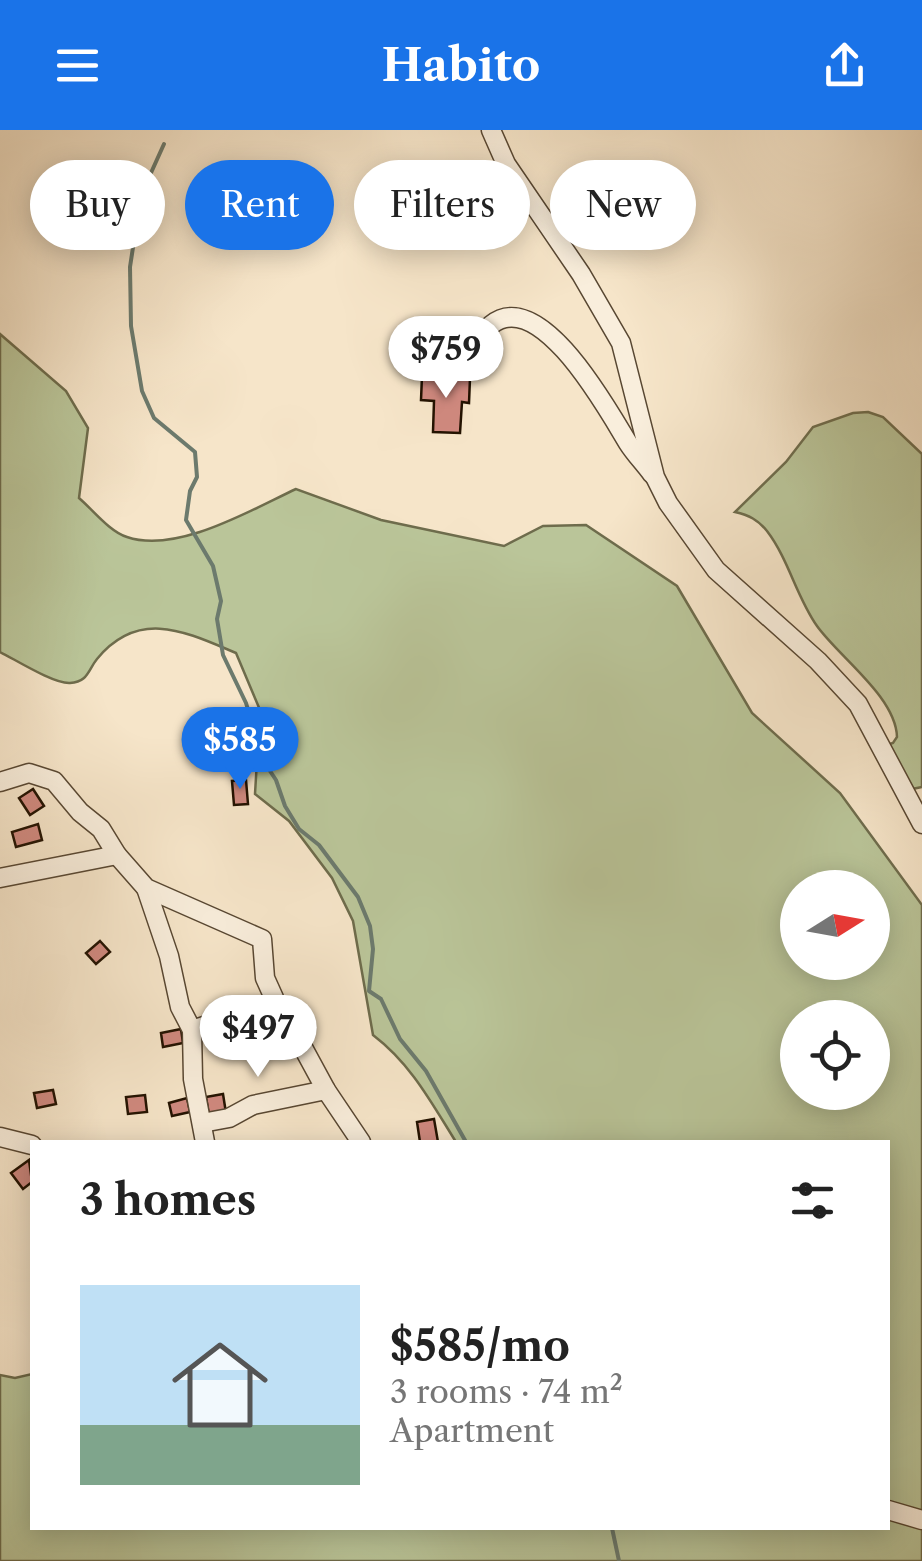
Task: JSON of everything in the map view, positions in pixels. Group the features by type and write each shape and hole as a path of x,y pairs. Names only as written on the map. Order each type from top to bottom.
{"street":[{"path":"490,130 506,164 581,274 621,343 655,477"},
{"path":"471,367 482,335 492,324 511,318 539,327 560,344 594,385 630,447 655,477 716,570 818,661 858,704 922,824"},
{"path":"0,782 29,774 54,781 80,812 101,829 146,888 170,956 180,1006 192,1030 193,1079 205,1140"},
{"path":"0,878 117,854"},
{"path":"146,888 262,939 265,978 274,998 276,1020"},
{"path":"192,1030 219,1020 276,1020 294,1030 326,1090 360,1140"},
{"path":"202,1123 229,1118 253,1106 326,1090"},
{"path":"0,1137 30,1144"},
{"path":"890,1511 922,1520"}],"green space":[{"path":"0,334 66,391 88,428 79,498 108,526 127,537 147,541 191,535 296,489 381,520 504,546 543,526 586,525 677,586 752,713 840,793 922,905 922,1561 0,1561 0,1375 15,1378 30,1374 30,1530 890,1530 890,1140 455,1140 409,1071 373,1035 353,921 332,878 289,821 255,794 260,710 236,653 181,632 146,629 113,643 84,678 63,682 0,652"},
{"path":"868,412 883,417 922,454 922,787 912,789 886,745 897,737 887,707 817,626 767,531 753,518 735,512 786,462 813,427"}],"building":[{"path":"422,376 470,378 469,403 462,402 460,433 433,432 434,401 421,400"},
{"path":"246,780 248,804 234,805 232,781"},
{"path":"33,789 44,806 30,815 19,798"},
{"path":"38,824 42,840 16,847 12,832"},
{"path":"100,941 110,952 96,964 86,953"},
{"path":"181,1029 183,1043 163,1047 161,1033"},
{"path":"53,1090 56,1104 37,1108 34,1093"},
{"path":"223,1094 226,1113 209,1116 206,1097"},
{"path":"145,1095 147,1112 128,1114 126,1097"},
{"path":"187,1098 190,1112 172,1116 169,1103"},
{"path":"434,1119 438,1140 420,1140 417,1122"},
{"path":"29,1160 30,1184 23,1189 11,1173"}],"waterway":[{"path":"164,144 141,195 130,267 131,326 142,391 154,418 195,452 197,477 190,491 186,520 213,566 221,601 217,619 223,655 246,703 264,762 299,829 319,845 358,897 370,926 373,949 369,991 381,999 400,1039 426,1071 465,1140"},
{"path":"612,1530 619,1561"}]}
